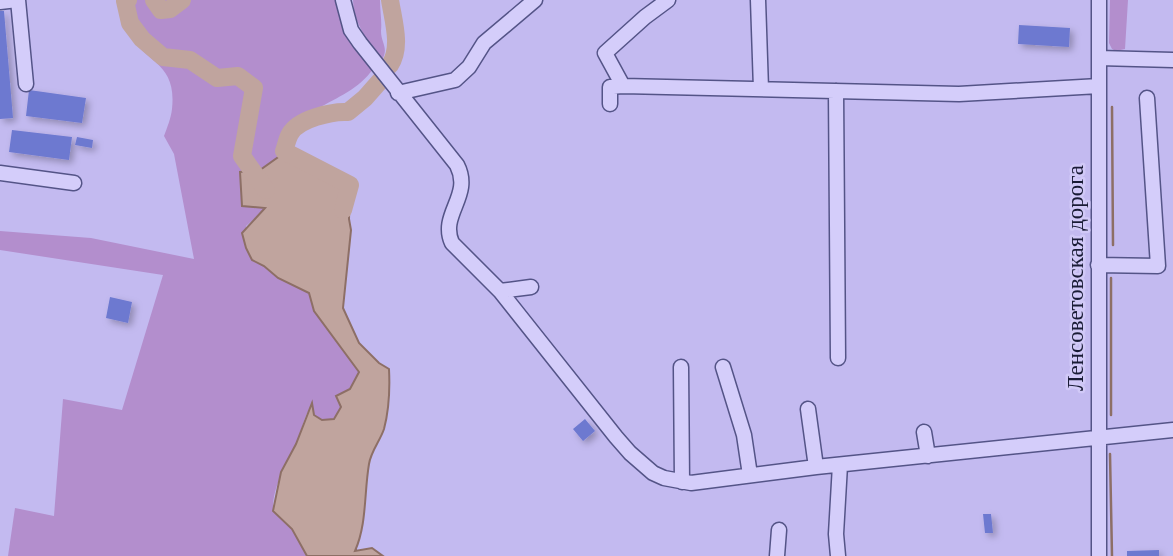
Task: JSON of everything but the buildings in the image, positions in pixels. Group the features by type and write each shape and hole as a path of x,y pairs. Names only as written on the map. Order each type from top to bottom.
{"street":[{"path":"0,2 17,0 26,84"},
{"path":"343,0 351,30 457,165 462,175 461,194 450,221 448,234 452,243 500,291 630,453 653,473 682,482 702,482 840,464 1173,430"},
{"path":"398,93 455,80 469,67 485,43 535,0"},
{"path":"623,86 605,53 668,0"},
{"path":"758,0 761,89"},
{"name":"Ленсоветовская дорога","path":"1099,0 1099,556"},
{"path":"1099,58 1173,60"},
{"path":"610,104 610,87 623,86 959,94 1099,86"},
{"path":"836,91 838,358"},
{"path":"1098,265 1158,265 1147,98"},
{"path":"0,173 75,183"},
{"path":"500,291 531,287"},
{"path":"681,367 682,482"},
{"path":"723,367 744,435 750,475"},
{"path":"808,410 816,467"},
{"path":"924,432 928,456"},
{"path":"838,556 836,534 840,464"},
{"path":"777,556 779,530"}],"shaded area":[{"path":"120,0 336,0 348,38 373,69 355,87 317,109 325,120 309,125 302,122 277,155 284,153 259,170 241,172 266,208 246,226 252,260 278,278 309,293 314,311 359,372 334,419 322,420 314,414 312,405 275,492 273,511 292,529 307,556 8,556 15,508 54,516 63,399 122,410 163,275 0,250 0,231 91,238 194,259 174,154 164,136 172,109 170,82 165,72 127,32"},
{"path":"353,0 380,0 381,35 385,49 382,60 359,25"},
{"path":"1110,0 1128,0 1125,49 1116,51 1109,43"},
{"path":"284,153 350,187 351,230 343,308 359,343 389,369 386,422 370,459 363,519 355,551 372,548 383,556 307,556 292,529 273,511 281,472 296,444 312,403 314,415 322,420 334,419 341,407 336,396 350,389 359,372 314,311 309,293 278,278 252,260 246,248 242,233 265,208 242,206 240,172 260,170"}],"waterway":[{"path":"128,0 125,1 130,23 142,39 163,57 190,60 217,78 238,76 254,88 242,156 266,190"},
{"path":"154,0 161,10 170,9 182,0"},
{"path":"390,0 396,42 394,58 390,65"},
{"path":"343,210 350,185 284,151 290,134 300,124 325,115 348,112 380,81"},
{"path":"1112,107 1113,245"},
{"path":"1111,278 1111,415"},
{"path":"1110,454 1112,556"}]}
